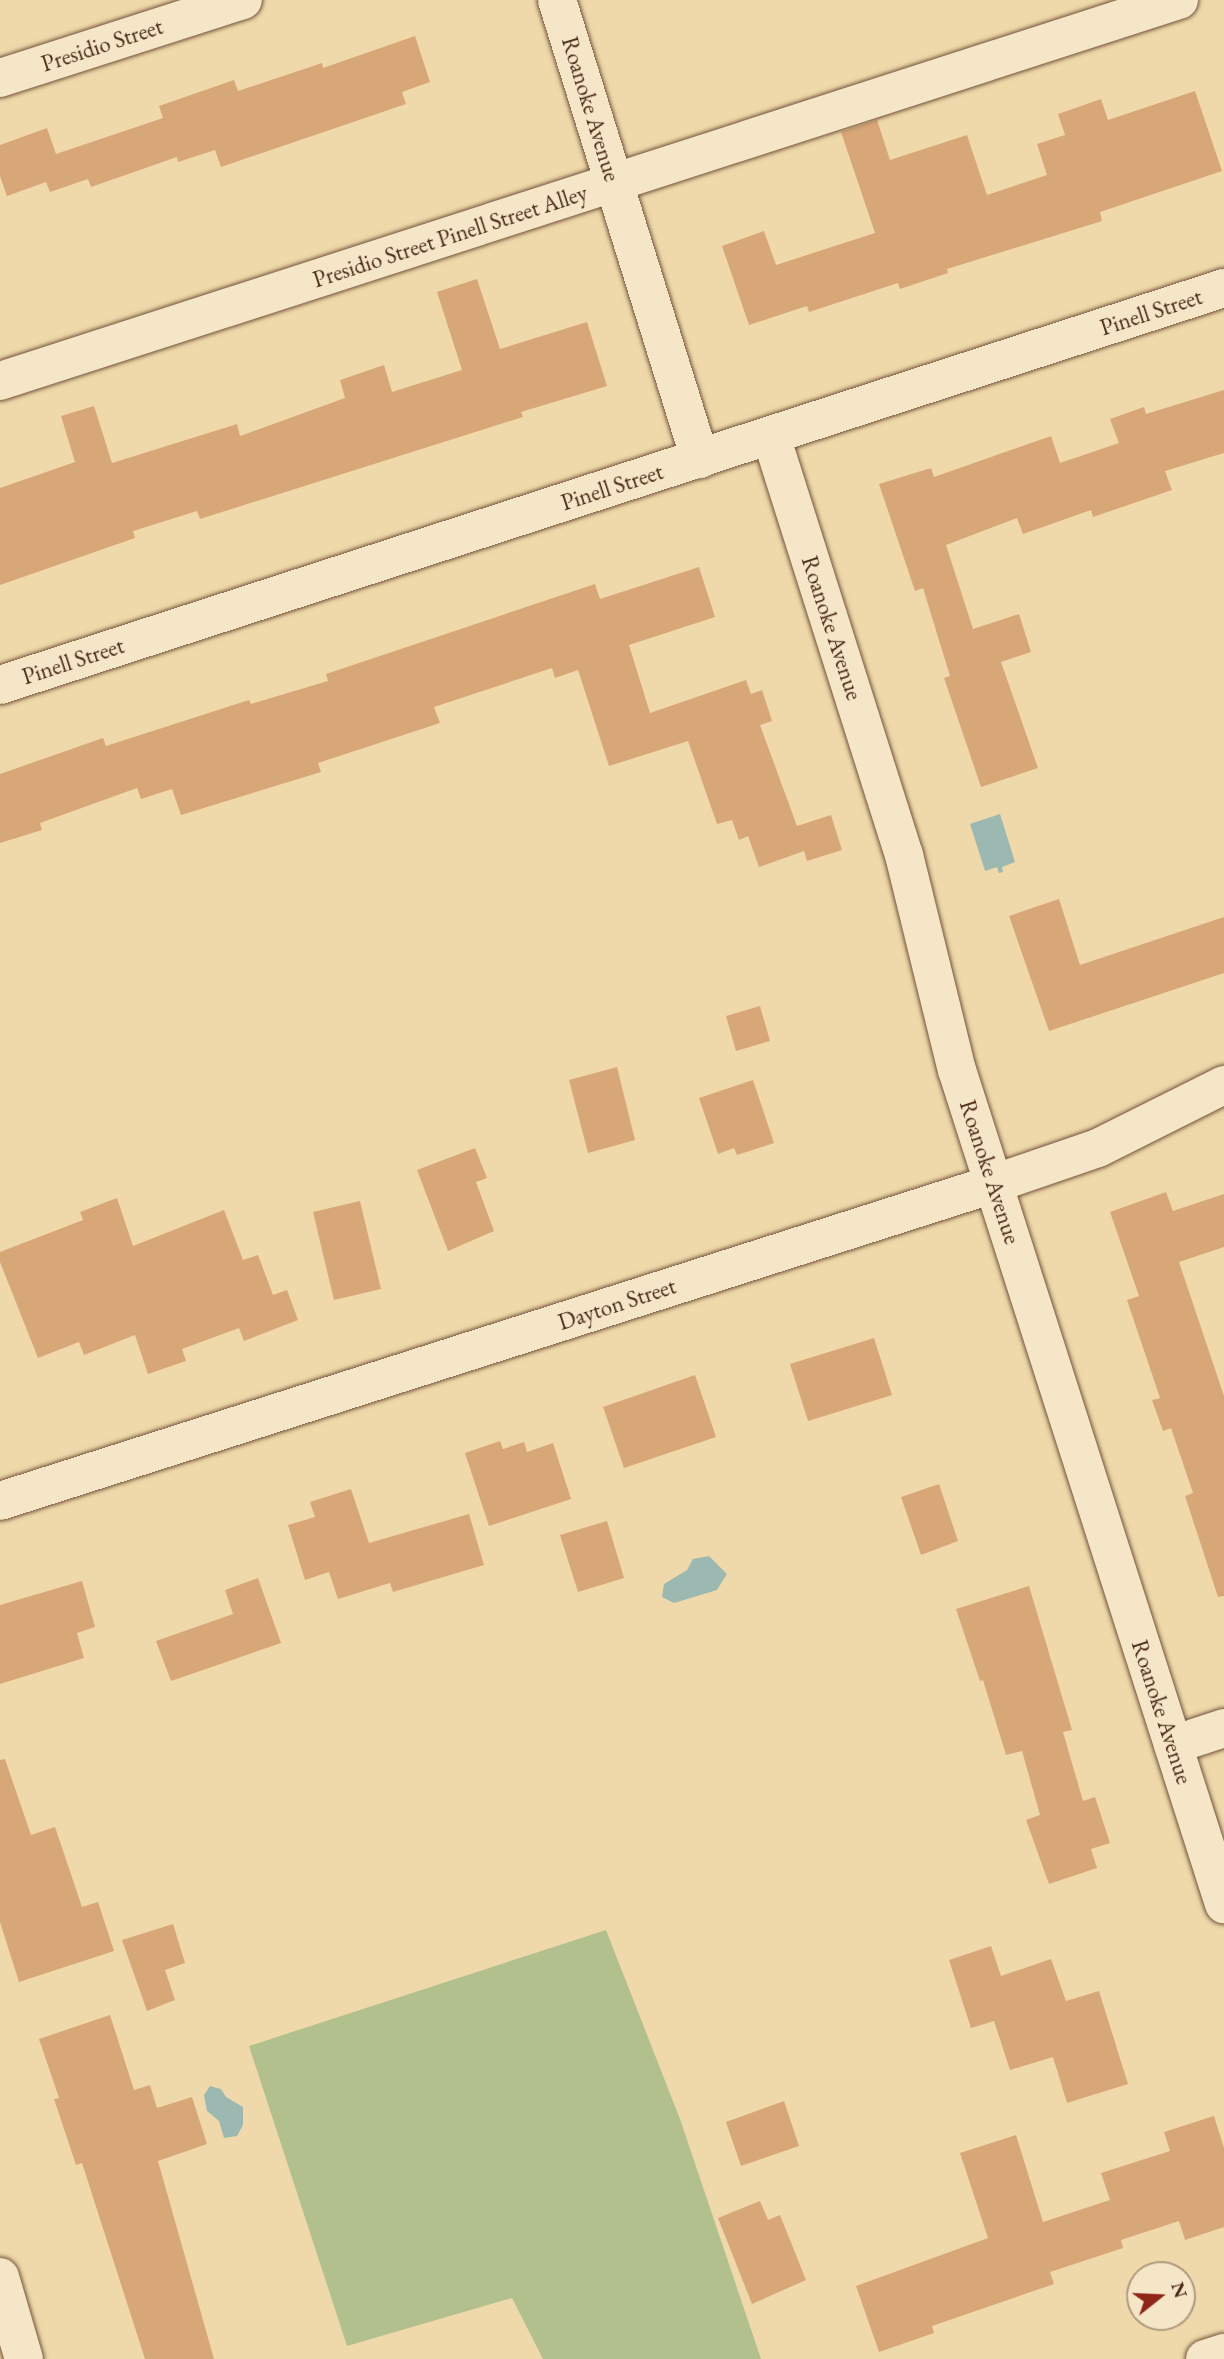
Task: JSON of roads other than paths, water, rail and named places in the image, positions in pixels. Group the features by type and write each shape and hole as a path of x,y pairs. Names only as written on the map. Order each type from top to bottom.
{"street":[{"name":"Presidio Street","path":"0,78 243,0"},
{"name":"Roanoke Avenue","path":"557,0 700,459"},
{"name":"Presidio Street Pinell Street Alley","path":"0,381 1179,0"},
{"name":"Pinell Street","path":"0,685 1224,288"},
{"name":"Roanoke Avenue","path":"771,436 904,855 957,1070 1224,1904"},
{"name":"Dayton Street","path":"0,1501 993,1184 1098,1148 1224,1085"},
{"path":"1173,1745 1224,1728"},
{"path":"0,2277 24,2359"},
{"path":"1205,2359 1224,2353"}],"water":[{"path":"1000,814 1015,862 1002,867 1003,872 999,873 997,867 985,871 970,824"},
{"path":"709,1556 727,1574 717,1590 674,1603 662,1597 664,1584 687,1570 693,1559"},
{"path":"210,2086 221,2089 226,2097 243,2107 243,2125 237,2136 224,2138 219,2121 207,2111 204,2095"}]}
